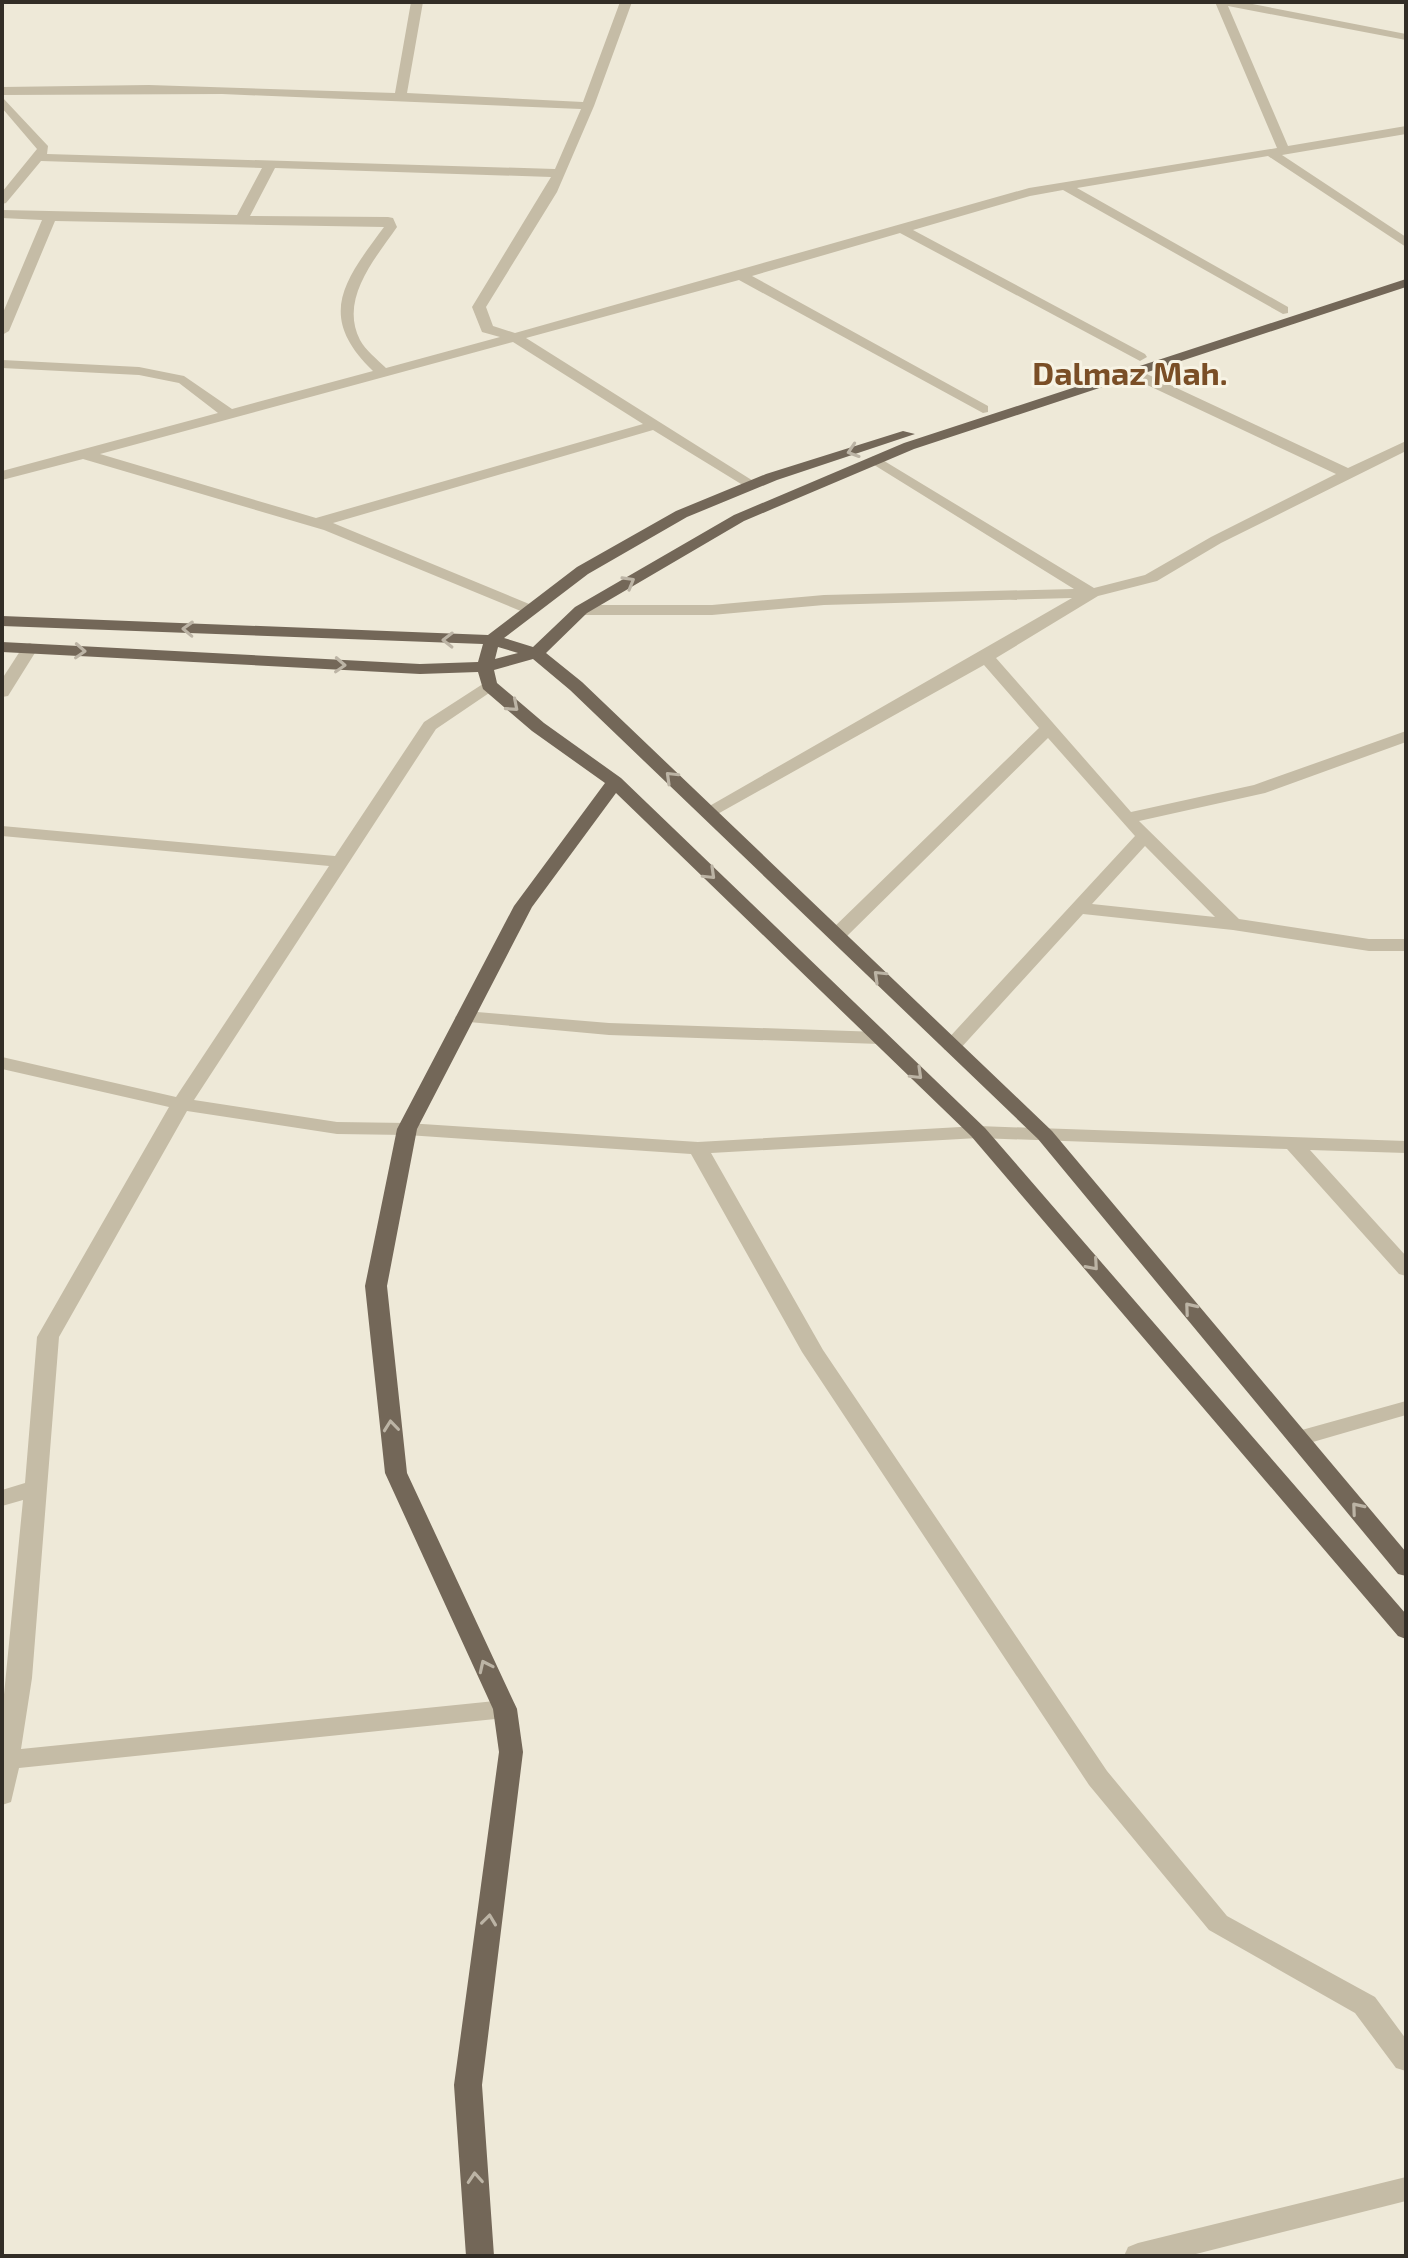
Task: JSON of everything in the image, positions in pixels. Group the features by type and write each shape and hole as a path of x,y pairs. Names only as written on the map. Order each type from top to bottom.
{"main road":[{"path":"487,676 492,640 528,609 615,548 751,484 1406,269"},
{"path":"2,647 420,669 487,676 536,653 581,610 739,518 876,460 1131,372 1406,283"},
{"path":"2,621 492,640 536,653 576,686 1045,1135 1406,1568"},
{"path":"487,676 538,727 615,782 978,1132 1406,1630"},
{"path":"480,2256 468,2085 511,1752 505,1709 396,1473 376,1286 407,1129 523,906 615,782"}],"street":[{"path":"400,97 417,2"},
{"path":"626,2 588,106 551,192 479,307 487,329 514,337 751,484"},
{"path":"1223,2 1406,37"},
{"path":"1223,2 1279,153 1406,243"},
{"path":"2,91 135,87 588,106"},
{"path":"2,101 44,149 2,200"},
{"path":"2,476 514,337 1029,192 1406,130"},
{"path":"37,157 559,173"},
{"path":"242,218 270,165"},
{"path":"1065,186 1283,310"},
{"path":"2,214 388,221 391,227 363,267 345,307 353,340 383,373"},
{"path":"2,331 50,217"},
{"path":"900,228 1140,357"},
{"path":"739,274 983,409"},
{"path":"2,364 139,371 184,380 230,415"},
{"path":"1131,372 1346,473"},
{"path":"317,523 654,425"},
{"path":"581,610 712,610 824,600 1092,593 1151,578 1346,473 1406,445"},
{"path":"87,455 317,523 528,609"},
{"path":"876,460 1092,593"},
{"path":"2,467 30,469"},
{"path":"708,812 986,657 1092,593"},
{"path":"2,692 30,648"},
{"path":"986,657 1127,818 1233,924"},
{"path":"2,1795 10,1760 38,1487 48,1337 181,1104 430,726 487,676"},
{"path":"837,935 1049,728"},
{"path":"1127,818 1259,789 1406,736"},
{"path":"2,831 340,862"},
{"path":"952,1046 1145,835"},
{"path":"1078,908 1233,924 1369,945 1406,945"},
{"path":"465,1017 609,1029 880,1038"},
{"path":"2,1063 181,1104 337,1128 407,1129 698,1148 978,1132 1406,1147"},
{"path":"1293,1143 1406,1269"},
{"path":"698,1148 813,1352 1098,1778 1218,1923 1365,2005 1406,2060"},
{"path":"1299,1438 1406,1408"},
{"path":"2,1498 38,1487"},
{"path":"10,1760 505,1709"},
{"path":"1138,2256 1406,2189"}],"district":[{"name":"Dalmaz Mah.","path":"1130,374"}]}
